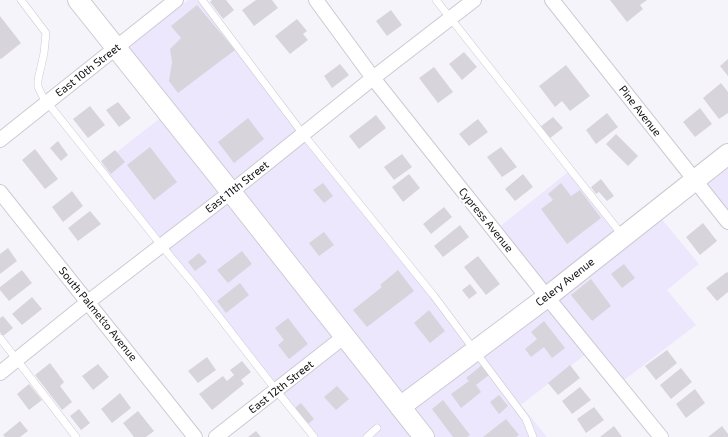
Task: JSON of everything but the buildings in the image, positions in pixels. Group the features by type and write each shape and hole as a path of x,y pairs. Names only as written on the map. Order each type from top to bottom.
{"main road":[{"path":"78,0 424,437"},
{"name":"Celery Avenue","path":"400,407 547,297 728,154"}],"street":[{"name":"East 10th Street","path":"0,140 176,0"},
{"name":"Cypress Avenue","path":"316,0 373,78 547,297 661,437"},
{"name":"East 11th Street","path":"0,373 88,302 231,192 373,78 474,0"},
{"name":"Pine Avenue","path":"552,0 728,222"},
{"name":"South Palmetto Avenue","path":"0,192 196,437"},
{"name":"East 12th Street","path":"216,437 345,336"}],"lane":[{"path":"21,0 46,32 38,87 47,103 196,287 314,437"},
{"path":"202,0 303,134 476,350 526,418 533,437"},
{"path":"436,0 624,237"},
{"path":"0,338 76,437"},
{"path":"367,437 377,428"}],"shaded area":[{"path":"188,0 197,0 201,4 300,128 232,182 126,50"},
{"path":"163,116 222,190 159,239 100,165"},
{"path":"308,139 472,344 401,398 240,193"},
{"path":"728,163 728,212 704,182"},
{"path":"572,169 621,230 547,287 499,227"},
{"path":"231,201 336,335 273,384 167,250"},
{"path":"660,217 699,264 667,290 696,325 623,381 556,298"},
{"path":"547,306 586,354 521,405 547,437 431,437 410,409"},
{"path":"345,346 416,437 315,437 282,395"}]}
